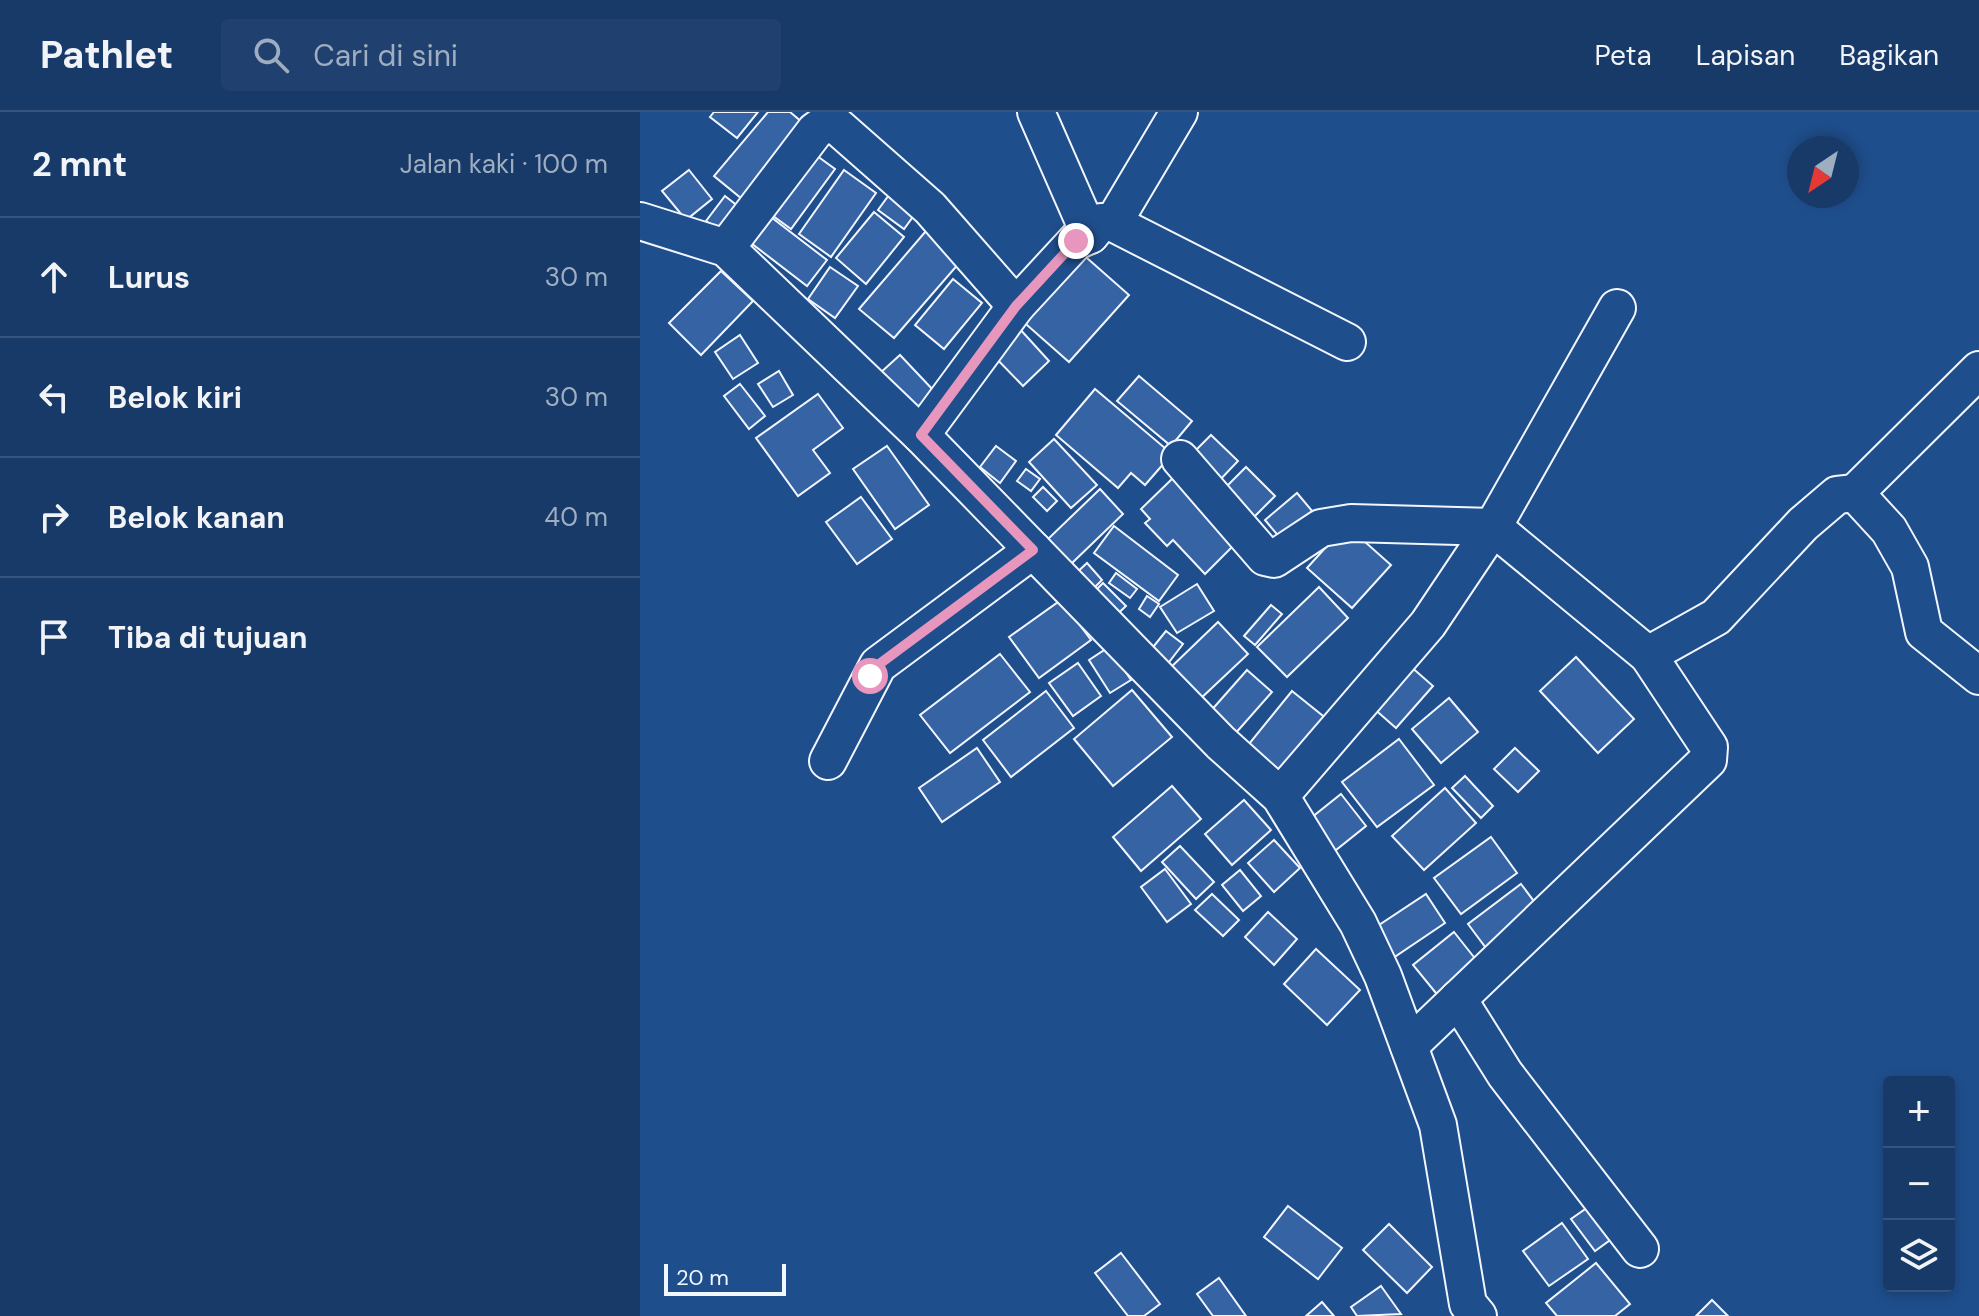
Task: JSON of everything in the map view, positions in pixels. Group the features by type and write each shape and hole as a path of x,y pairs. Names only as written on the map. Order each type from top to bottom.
{"street":[{"path":"1036,112 1102,229 1347,342"},
{"path":"921,435 1016,306 1076,241 1102,229 1179,112"},
{"path":"726,248 815,131 830,120 930,208 1016,306"},
{"path":"640,221 726,248 921,435 1221,743 1280,796 1358,923 1383,976 1438,1125 1468,1312"},
{"path":"1280,796 1428,624 1493,527 1617,308"},
{"path":"1648,655 1716,617 1803,524 1837,495 1855,493 1979,370"},
{"path":"1180,459 1265,557 1274,559 1321,528 1351,523 1493,527 1648,655 1709,747 1708,760 1409,1046"},
{"path":"1855,493 1889,530 1910,567 1924,632 1979,676"},
{"path":"828,761 878,665 1033,550"},
{"path":"1458,999 1505,1074 1640,1249"}],"building":[{"path":"714,112 758,112 737,138 710,117"},
{"path":"768,112 790,112 809,128 747,203 714,176"},
{"path":"813,153 835,169 791,229 769,213"},
{"path":"689,170 712,199 686,220 662,191"},
{"path":"844,170 876,193 831,257 799,234"},
{"path":"897,184 923,203 904,229 878,210"},
{"path":"725,196 744,211 725,235 706,221"},
{"path":"874,212 904,237 866,284 836,258"},
{"path":"767,214 827,260 807,286 747,240"},
{"path":"932,224 967,254 894,338 859,309"},
{"path":"1079,251 1129,295 1069,362 1019,318"},
{"path":"830,267 858,286 835,318 808,299"},
{"path":"721,271 753,301 701,355 669,323"},
{"path":"953,279 982,303 944,349 915,325"},
{"path":"1018,327 1049,361 1023,386 990,352"},
{"path":"740,335 758,363 733,379 715,352"},
{"path":"900,355 935,392 913,411 879,374"},
{"path":"779,371 793,395 773,407 758,384"},
{"path":"1139,376 1192,421 1171,446 1117,401"},
{"path":"740,384 765,416 749,429 724,396"},
{"path":"1095,389 1172,454 1145,485 1131,473 1118,488 1056,435"},
{"path":"818,394 843,428 813,450 830,473 798,496 756,438"},
{"path":"1211,435 1238,461 1216,484 1189,457"},
{"path":"1054,439 1097,485 1071,508 1029,462"},
{"path":"887,446 929,505 895,529 853,469"},
{"path":"996,446 1016,461 1000,483 980,467"},
{"path":"1246,467 1275,496 1252,519 1223,490"},
{"path":"1026,469 1040,479 1031,491 1017,481"},
{"path":"1173,478 1236,543 1205,574 1173,540 1167,546 1145,523 1150,519 1141,509"},
{"path":"1043,487 1057,501 1047,511 1033,497"},
{"path":"1100,489 1123,514 1071,564 1047,540"},
{"path":"1297,493 1318,518 1286,545 1265,520"},
{"path":"861,497 892,539 857,564 826,522"},
{"path":"1346,525 1391,565 1352,608 1307,568"},
{"path":"1114,526 1178,575 1159,601 1094,553"},
{"path":"1087,563 1102,580 1089,593 1072,577"},
{"path":"1116,573 1137,589 1130,598 1109,583"},
{"path":"1103,583 1126,606 1110,621 1088,598"},
{"path":"1197,584 1214,611 1177,633 1160,607"},
{"path":"1319,587 1348,618 1287,677 1257,647"},
{"path":"1147,596 1159,604 1150,617 1139,609"},
{"path":"1061,600 1091,640 1039,678 1009,637"},
{"path":"1271,605 1282,614 1255,645 1244,636"},
{"path":"1218,622 1248,654 1198,701 1168,670"},
{"path":"1166,631 1183,644 1166,666 1149,652"},
{"path":"1109,647 1131,680 1110,693 1089,660"},
{"path":"1000,654 1030,692 950,753 920,715"},
{"path":"1576,657 1634,719 1598,753 1540,691"},
{"path":"1078,663 1101,696 1073,716 1049,683"},
{"path":"1409,665 1433,686 1396,728 1372,707"},
{"path":"1247,670 1272,692 1234,735 1209,713"},
{"path":"1132,690 1172,737 1113,786 1074,739"},
{"path":"1046,691 1074,728 1011,777 983,740"},
{"path":"1292,691 1333,724 1281,788 1240,755"},
{"path":"1449,698 1478,732 1441,763 1412,729"},
{"path":"1399,739 1434,785 1377,827 1342,782"},
{"path":"977,748 1000,782 942,822 919,788"},
{"path":"1515,748 1539,771 1518,792 1494,769"},
{"path":"1465,776 1493,806 1481,818 1452,788"},
{"path":"1172,786 1201,819 1141,871 1113,837"},
{"path":"1445,788 1476,823 1424,870 1392,836"},
{"path":"1341,794 1366,826 1331,854 1306,822"},
{"path":"1244,800 1271,830 1232,865 1205,834"},
{"path":"1491,837 1517,873 1461,914 1434,878"},
{"path":"1274,840 1300,868 1274,892 1248,863"},
{"path":"1180,846 1214,882 1196,899 1162,862"},
{"path":"1165,869 1191,904 1167,922 1141,887"},
{"path":"1240,870 1261,896 1243,911 1222,885"},
{"path":"1521,884 1542,912 1489,952 1468,924"},
{"path":"1212,894 1239,920 1223,936 1195,910"},
{"path":"1426,894 1445,923 1393,958 1373,929"},
{"path":"1268,912 1297,939 1274,965 1245,937"},
{"path":"1454,932 1481,966 1440,998 1413,965"},
{"path":"1316,949 1360,990 1327,1025 1284,984"},
{"path":"1594,1203 1617,1235 1595,1251 1571,1219"},
{"path":"1288,1206 1342,1248 1318,1279 1264,1237"},
{"path":"1562,1223 1588,1259 1549,1286 1523,1251"},
{"path":"1389,1224 1432,1267 1407,1293 1363,1250"},
{"path":"1121,1253 1160,1304 1144,1316 1128,1316 1095,1273"},
{"path":"1596,1263 1630,1304 1615,1316 1557,1316 1546,1303"},
{"path":"1219,1278 1246,1316 1213,1316 1197,1294"},
{"path":"1381,1286 1401,1314 1357,1316 1351,1307"},
{"path":"1712,1300 1728,1316 1696,1316"},
{"path":"1322,1302 1334,1316 1306,1316"}],"route":[{"path":"870,676 878,665 1033,550 921,435 1016,306 1076,241"}]}
